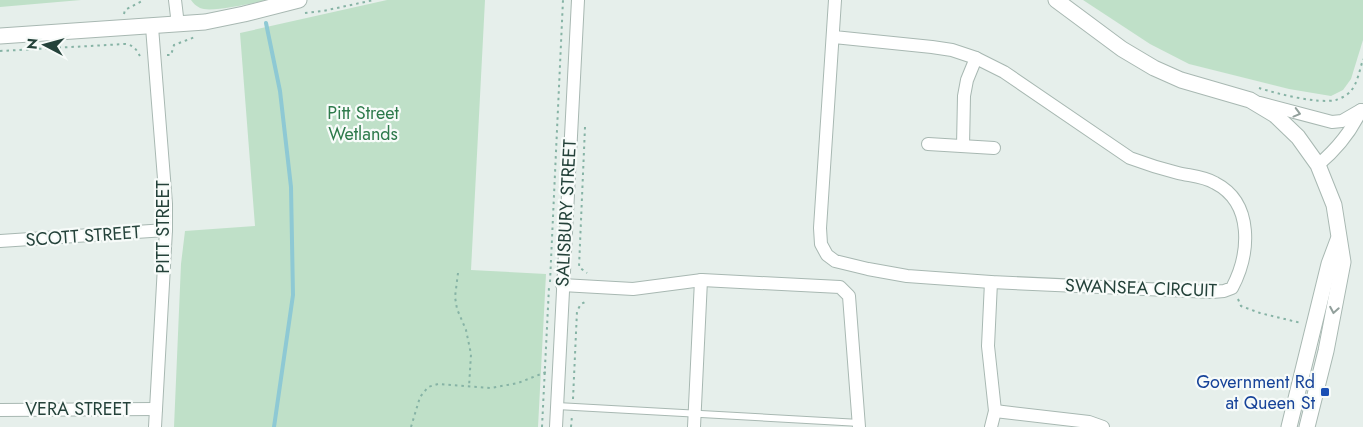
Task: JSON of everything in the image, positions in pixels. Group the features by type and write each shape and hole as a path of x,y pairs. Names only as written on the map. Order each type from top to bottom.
{"street":[{"path":"175,0 178,25"},
{"path":"0,36 204,22 299,0"},
{"name":"SALISBURY STREET","path":"556,427 578,0"},
{"name":"SWANSEA CIRCUIT","path":"834,37 932,47 952,50 976,58 1004,72 1130,158 1153,166 1203,178 1224,189 1240,210 1246,223 1244,252 1232,288 1224,292 1212,292 991,282 907,276 835,261 827,255 821,244 820,228 835,0"},
{"path":"1056,0 1122,49 1154,68 1182,80 1253,94 1332,122 1342,121 1362,107"},
{"name":"PITT STREET","path":"152,27 166,204 156,427"},
{"path":"962,146 964,96 976,58"},
{"path":"1253,94 1290,127 1318,165 1337,217 1343,262 1326,351 1307,427"},
{"path":"1318,165 1339,145 1355,123 1362,107"},
{"path":"928,144 994,148"},
{"name":"SCOTT STREET","path":"0,241 166,230"},
{"path":"1289,427 1330,264 1339,238"},
{"path":"694,420 701,280"},
{"path":"562,285 633,289 701,280 840,287 849,296 860,425"},
{"path":"991,282 988,346 995,411 991,427"},
{"name":"VERA STREET","path":"0,410 156,409"},
{"path":"995,411 1089,422 1102,427"}],"lane":[{"path":"557,406 694,420 860,425"}],"path":[{"path":"124,16 125,10 144,0"},
{"path":"542,427 563,0"},
{"path":"0,51 125,42 136,49 140,58 144,58"},
{"path":"1253,94 1274,93 1320,100 1338,100 1350,92 1355,85 1363,60"},
{"path":"458,273 455,297 457,309 466,330 470,354 469,387"},
{"path":"1232,288 1241,306 1260,313 1303,323 1301,330"},
{"path":"571,427 577,311 580,304 587,300"},
{"path":"411,427 420,397 428,387 438,384 491,388 518,383 545,372 559,372"}],"green space":[{"path":"0,0 81,0 0,7"},
{"path":"191,0 267,0 232,7 205,9 200,8"},
{"name":"Pitt Street Wetlands","path":"387,0 485,0 471,270 546,274 538,427 174,427 181,264 185,231 255,226 240,33"},
{"path":"1083,0 1363,0 1363,40 1351,79 1343,90 1331,96 1289,89 1189,64 1150,44"}],"waterway":[{"path":"266,23 280,91 291,187 293,295 274,427"}],"place":[{"name":"Government Rd at Queen St","path":"1325,392"}]}
